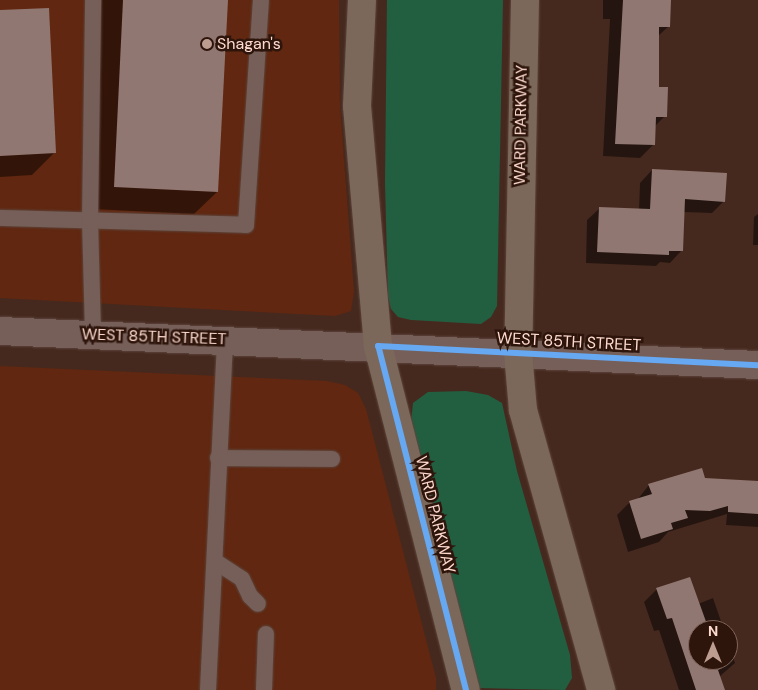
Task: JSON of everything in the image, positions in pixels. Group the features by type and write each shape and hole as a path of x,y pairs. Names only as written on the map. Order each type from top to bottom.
{"main road":[{"name":"WARD PARKWAY","path":"362,0 357,106 378,346 466,690"},
{"name":"WARD PARKWAY","path":"525,0 518,353 523,410 601,690"},
{"name":"WEST 85TH STREET","path":"0,331 378,346 758,365"}],"lane":[{"path":"93,334 90,220 94,0"},
{"path":"0,218 246,225 261,0"},
{"path":"208,690 216,562 218,458 225,340"},
{"path":"218,458 332,459"},
{"path":"216,562 242,579 252,602"},
{"path":"259,636 265,653 264,690"}],"shaded area":[{"path":"0,0 339,0 340,106 354,292 351,311 335,316 0,298"},
{"path":"0,366 327,381 345,385 358,393 366,409 436,678 436,690 0,690"}],"green space":[{"path":"387,0 503,0 497,306 491,317 481,324 411,320 398,317 391,309 388,297 385,183"},
{"path":"466,391 488,395 502,403 517,471 570,655 572,678 565,690 478,688 411,422 413,403 428,392"}],"building":[{"path":"123,0 228,0 218,192 114,187"},
{"path":"623,0 671,0 670,27 659,27 659,87 668,87 667,117 656,117 655,145 615,144"},
{"path":"49,8 56,153 0,156 0,10"},
{"path":"652,169 727,173 725,202 685,199 683,251 669,251 669,255 597,252 599,207 650,209"},
{"path":"702,468 705,478 758,481 758,514 728,512 728,506 710,511 685,510 688,518 671,523 673,529 641,539 629,501 652,494 648,484"},
{"path":"690,577 705,620 688,620 688,666 672,618 667,619 656,588"},
{"path":"689,670 718,670 725,690 696,690"}],"cycle path":[{"path":"466,690 378,346 758,365"}],"place":[{"name":"Shagan's","path":"207,44"}]}
